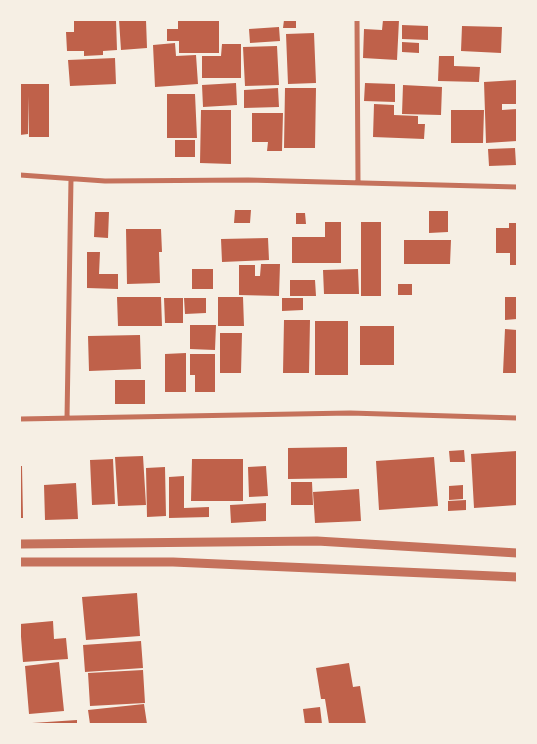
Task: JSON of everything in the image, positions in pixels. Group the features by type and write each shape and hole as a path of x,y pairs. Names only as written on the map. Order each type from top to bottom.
{"street":[{"path":"357,20 358,182"},
{"path":"20,174 105,181 248,180 517,187"},
{"path":"67,418 71,179"},
{"path":"20,419 350,413 517,418"},
{"path":"20,544 317,541 517,553"},
{"path":"20,562 173,562 517,577"}],"building":[{"path":"74,20 116,20 117,50 103,51 103,55 84,56 84,51 67,51 66,32 74,32"},
{"path":"119,20 146,20 147,48 121,50"},
{"path":"178,20 219,21 219,53 179,53 179,41 167,41 167,29 178,29"},
{"path":"284,20 296,20 296,28 283,28"},
{"path":"383,20 399,20 397,60 363,58 364,29 382,30"},
{"path":"402,25 428,26 428,40 402,39"},
{"path":"462,26 502,27 501,53 461,51"},
{"path":"279,27 280,41 250,43 249,29"},
{"path":"314,33 316,83 288,84 286,34"},
{"path":"402,42 419,43 419,53 402,52"},
{"path":"175,43 176,56 196,55 198,84 155,87 153,45"},
{"path":"222,44 241,44 241,78 202,78 202,56 221,56"},
{"path":"277,46 279,85 245,86 243,47"},
{"path":"439,56 454,56 454,66 480,67 479,82 438,81"},
{"path":"115,58 116,84 70,86 68,60"},
{"path":"517,80 517,104 502,104 502,110 517,109 517,141 486,143 484,82"},
{"path":"236,83 237,105 203,107 202,85"},
{"path":"365,83 395,84 395,102 364,101"},
{"path":"20,84 49,84 49,137 29,137 28,96 28,134 20,135"},
{"path":"403,85 442,87 441,115 402,114"},
{"path":"278,88 279,107 244,108 244,90"},
{"path":"285,88 316,88 315,148 284,148"},
{"path":"167,94 195,94 197,138 167,138"},
{"path":"374,104 394,105 394,115 418,116 418,124 425,124 424,139 373,137"},
{"path":"201,110 231,110 231,164 200,163"},
{"path":"451,110 484,110 483,143 451,143"},
{"path":"252,113 283,113 282,151 267,151 268,142 252,142"},
{"path":"175,140 195,140 195,157 175,157"},
{"path":"515,148 516,165 489,166 488,149"},
{"path":"235,210 251,210 250,223 234,223"},
{"path":"429,211 448,211 448,232 429,233"},
{"path":"95,212 109,212 108,238 94,237"},
{"path":"296,213 305,213 306,224 296,224"},
{"path":"325,222 341,222 341,263 292,263 292,237 325,237"},
{"path":"361,222 381,222 381,296 361,296"},
{"path":"509,223 517,223 517,265 510,265 510,253 496,253 496,228 509,228"},
{"path":"126,229 161,229 162,252 159,252 160,283 127,284"},
{"path":"268,238 269,260 222,262 221,239"},
{"path":"404,240 451,240 450,264 404,264"},
{"path":"87,252 100,252 99,274 118,274 118,289 87,288"},
{"path":"261,264 280,264 279,296 239,295 239,265 255,265 255,276 260,276"},
{"path":"192,269 213,269 213,289 192,289"},
{"path":"358,269 359,294 324,294 323,270"},
{"path":"290,280 315,280 316,296 290,296"},
{"path":"398,284 412,284 412,295 398,295"},
{"path":"117,297 161,297 162,326 118,326"},
{"path":"218,297 243,297 244,326 218,326"},
{"path":"505,297 517,297 517,319 505,320"},
{"path":"164,298 183,298 183,323 165,323"},
{"path":"184,298 206,298 206,313 185,314"},
{"path":"282,298 303,298 303,310 282,311"},
{"path":"284,320 310,320 309,373 283,373"},
{"path":"315,321 348,321 348,375 315,375"},
{"path":"190,325 216,325 215,350 190,349"},
{"path":"360,326 394,326 394,365 360,365"},
{"path":"505,329 517,330 517,373 503,373"},
{"path":"220,333 242,333 241,373 220,373"},
{"path":"140,335 141,369 89,371 88,336"},
{"path":"186,353 186,392 165,392 165,354"},
{"path":"190,354 215,354 215,392 195,392 195,375 190,375"},
{"path":"115,380 145,380 145,404 115,404"},
{"path":"347,447 347,478 288,479 288,448"},
{"path":"464,450 465,462 450,462 449,451"},
{"path":"517,451 517,505 474,508 471,454"},
{"path":"143,456 146,505 118,506 115,457"},
{"path":"434,457 438,506 379,510 376,461"},
{"path":"113,459 115,504 92,505 90,460"},
{"path":"192,459 243,459 243,501 191,501"},
{"path":"20,466 22,466 23,518 20,518"},
{"path":"266,466 268,496 249,497 248,467"},
{"path":"165,467 166,516 147,517 146,468"},
{"path":"184,476 184,508 209,507 209,517 169,518 169,477"},
{"path":"291,482 312,482 313,505 291,505"},
{"path":"76,483 78,519 45,520 44,485"},
{"path":"463,485 463,499 449,500 449,486"},
{"path":"359,489 361,521 315,523 313,492"},
{"path":"466,500 466,510 448,511 448,501"},
{"path":"266,503 266,521 231,523 230,505"},
{"path":"137,593 140,636 86,640 82,597"},
{"path":"53,621 54,639 66,638 68,659 23,662 20,624"},
{"path":"141,641 143,668 85,672 83,645"},
{"path":"59,662 64,711 29,714 25,666"},
{"path":"349,663 353,687 360,686 366,724 329,724 325,699 321,699 316,668"},
{"path":"143,670 145,703 90,706 88,673"},
{"path":"144,704 147,724 90,724 88,710"},
{"path":"320,707 322,724 305,724 303,709"},
{"path":"77,720 77,724 32,724 32,723"}]}
